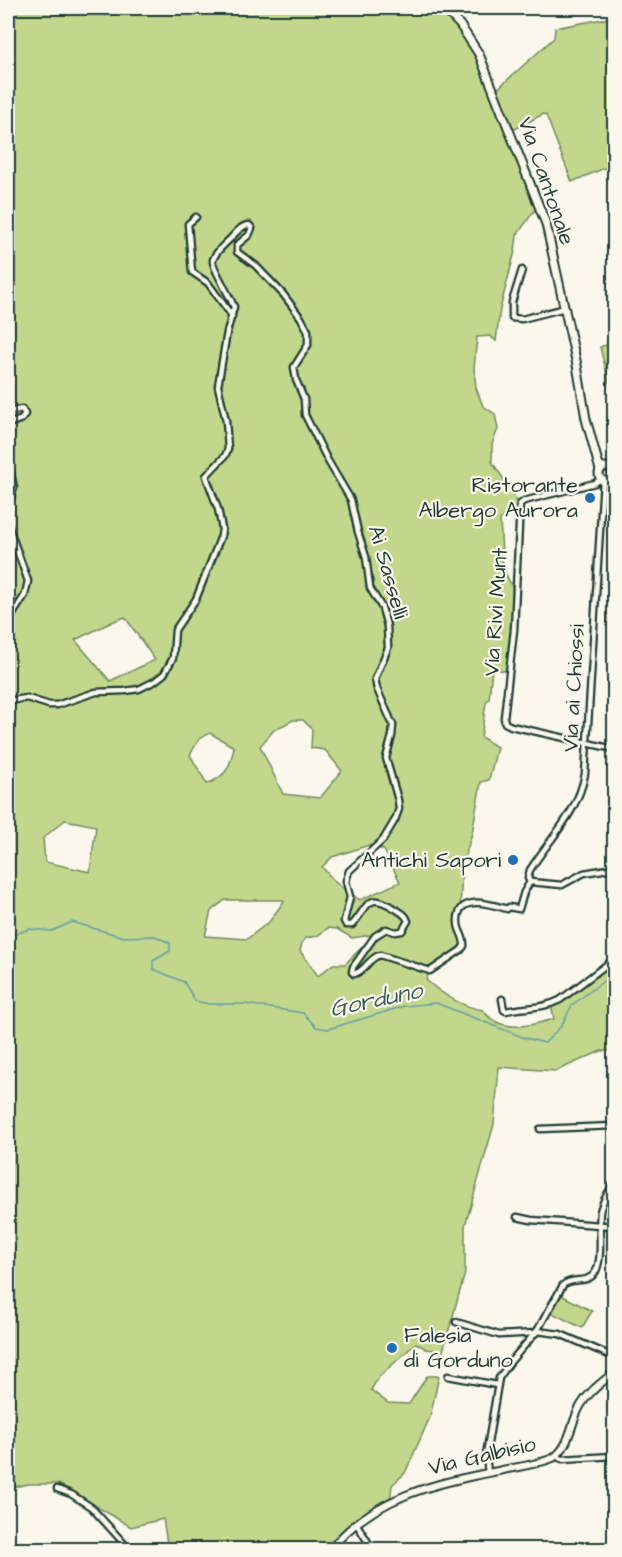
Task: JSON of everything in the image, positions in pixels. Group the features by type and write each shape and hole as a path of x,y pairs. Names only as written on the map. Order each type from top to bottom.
{"main road":[{"name":"Via Cantonale","path":"444,8 460,25 479,54 546,224 586,419 596,451 610,472 614,498"},
{"path":"610,472 599,475 614,498"}],"street":[{"path":"8,701 32,699 52,706 96,692 132,691 155,681 169,668 173,658 175,630 196,599 221,536 218,510 206,476 225,456 228,449 226,421 218,386 232,316 208,283 192,272 188,224 195,217"},
{"name":"Ai Sasselli","path":"232,316 234,304 212,263 216,253 242,227 249,225 252,228 251,232 237,245 237,252 255,265 283,294 301,318 308,332 309,343 295,364 294,370 304,399 306,419 351,500 366,556 370,588 384,613 388,648 375,679 393,725 386,758 399,805 395,820 383,840 349,871 346,881 350,897 344,921 346,925 352,925 366,905 375,900 391,906 405,915 408,920 402,931 395,932 386,929 377,933 352,967 352,972 357,974 373,958 380,955 425,971 435,969 464,946 458,918 462,907 469,903"},
{"path":"522,270 512,302 512,318 522,319 565,308"},
{"path":"8,412 22,409 25,414 22,419 8,424"},
{"path":"8,459 14,489 8,505"},
{"name":"Via ai Chiossi","path":"469,903 519,909 530,882 528,874 531,868 564,824 580,793 585,774 588,743 603,501 602,479"},
{"name":"Via Rivi Munt","path":"588,743 511,726 505,723 504,718 514,630 520,504 602,479"},
{"path":"603,501 614,498"},
{"path":"8,525 27,577 28,586 25,596 8,622"},
{"path":"588,743 615,749"},
{"path":"530,882 562,885 584,873 615,868"},
{"path":"501,999 506,1011 516,1008 535,1009 551,1004 560,1000 615,959"},
{"path":"540,1129 615,1126"},
{"path":"489,1473 486,1455 497,1385 507,1366 537,1332 563,1285 570,1281 588,1279 595,1273 603,1203 615,1182"},
{"path":"518,1217 615,1226"},
{"path":"456,1322 499,1335 537,1332 560,1334 615,1357"},
{"name":"Via Galbisio","path":"330,1550 356,1523 390,1501 409,1493 548,1460 556,1456 565,1445 583,1401 615,1372"},
{"path":"448,1376 497,1385"},
{"path":"556,1456 564,1459 615,1456"},
{"path":"57,1488 87,1504 126,1542 130,1550"},
{"path":"356,1523 373,1550"}],"green space":[{"path":"8,8 444,8 460,25 495,91 554,38 555,28 614,17 614,164 572,182 546,115 543,114 511,131 539,204 517,235 500,309 496,341 490,336 477,337 474,368 476,388 483,406 495,414 498,429 492,444 492,462 514,494 517,506 500,520 503,568 515,593 509,672 492,668 489,699 486,702 481,737 497,747 489,780 481,782 472,833 462,867 458,916 463,948 430,971 426,980 453,999 483,1010 497,1023 525,1026 554,1019 551,1004 614,959 614,1051 601,1051 556,1071 499,1067 494,1124 465,1226 465,1273 443,1351 426,1349 416,1343 378,1378 371,1390 388,1403 409,1404 427,1376 439,1376 430,1417 405,1473 392,1485 390,1501 376,1509 330,1549 168,1549 163,1519 131,1527 59,1484 29,1484 8,1488","holes":["125,617 155,660 110,681 75,640","293,720 303,720 312,729 311,748 325,750 342,771 320,798 283,794 260,746 274,730","210,733 234,747 226,770 219,778 207,784 190,755 199,739","65,820 96,826 90,872 45,862 43,838","369,845 384,850 400,882 360,900 336,883 322,867 332,857","225,900 284,901 269,922 247,939 205,936 211,911","328,928 337,929 352,938 371,935 345,964 333,964 318,976 300,951 306,938 317,936"]},
{"path":"614,342 614,394 600,347"},
{"path":"561,1295 592,1311 582,1328 552,1313"}],"waterway":[{"name":"Gorduno","path":"8,937 29,929 52,931 72,922 124,937 155,936 170,943 170,951 153,961 153,969 184,982 195,1001 209,1004 245,1004 303,1013 316,1027 328,1029 405,1006 436,1003 525,1038 545,1043 562,1025 572,1005 614,973"}],"place":[{"name":"Ristorante Albergo Aurora","path":"590,498"},
{"name":"Antichi Sapori","path":"513,860"},
{"name":"Falesia di Gorduno","path":"392,1348"}]}
